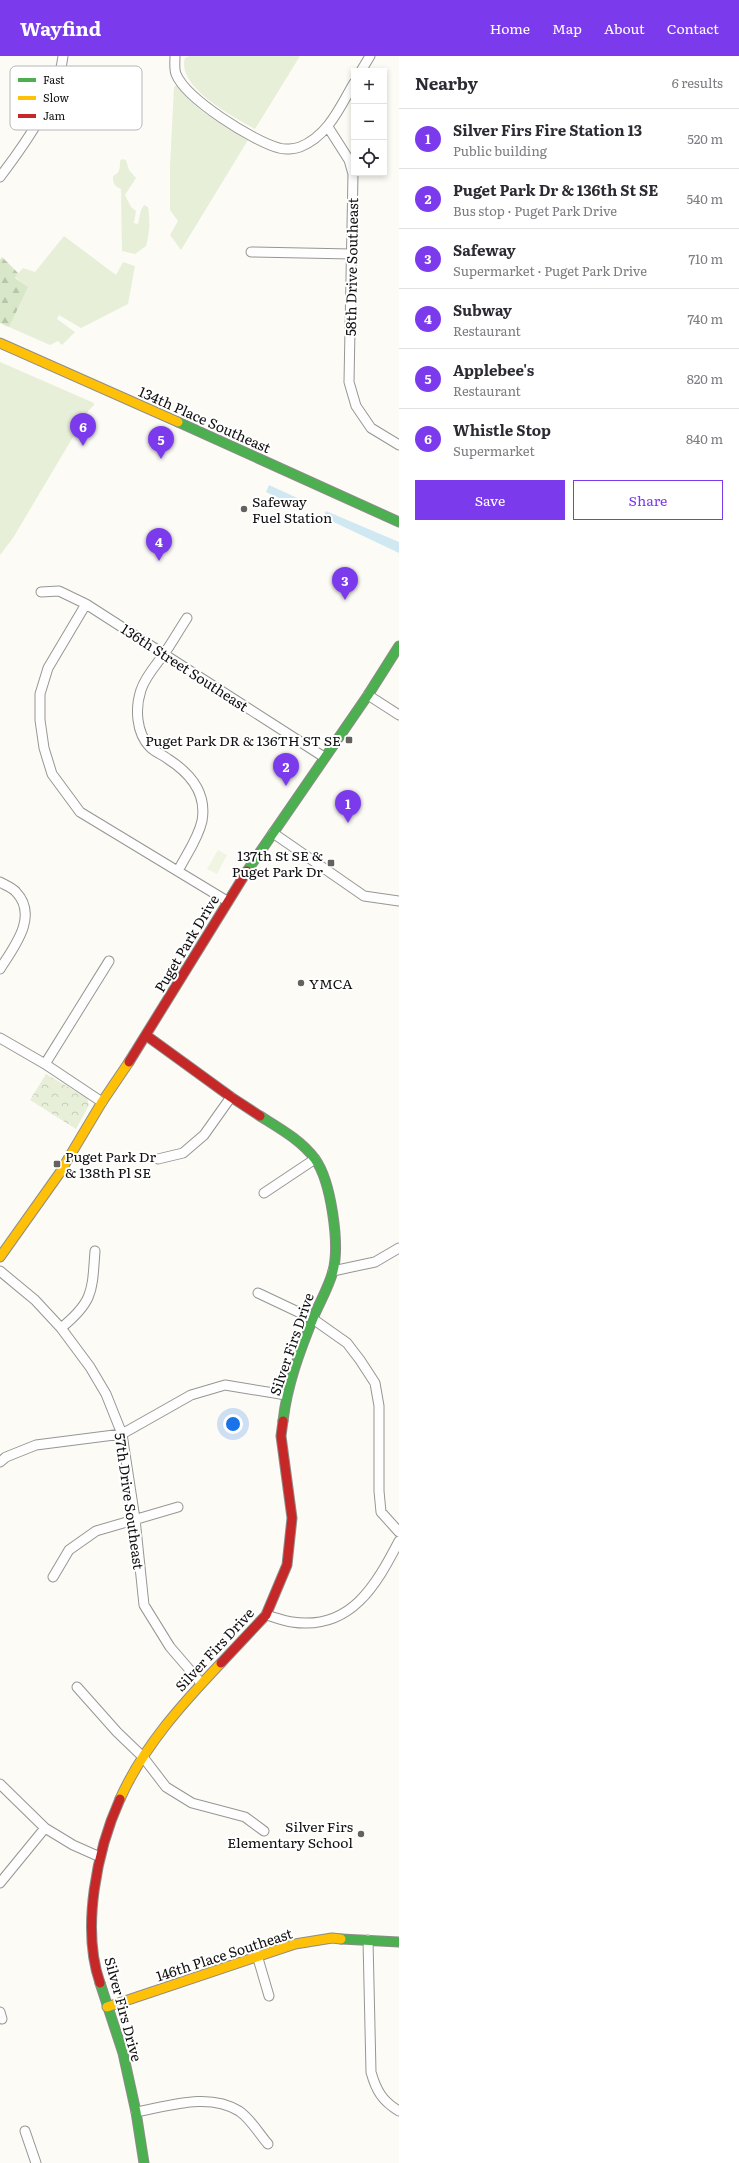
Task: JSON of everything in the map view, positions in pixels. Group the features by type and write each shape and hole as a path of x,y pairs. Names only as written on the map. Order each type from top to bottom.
{"street":[{"path":"62,66 63,56"},
{"path":"174,56 176,74 193,98 230,123 261,141 280,149 299,147 315,140 328,127 351,88"},
{"path":"363,68 370,56"},
{"name":"58th Drive Southeast","path":"328,127 349,160 353,174 349,382 356,406 371,428 399,445"},
{"path":"0,177 34,130"},
{"path":"251,252 351,254"},
{"name":"134th Place Southeast","path":"0,343 53,365 399,522"},
{"name":"136th Street Southeast","path":"41,592 59,591 86,604 165,653 324,757"},
{"path":"86,604 48,668 40,694 40,720 44,748 52,774 80,812 227,901"},
{"path":"178,871 197,835 202,821 202,804 193,780 180,767 150,747 144,738 137,718 140,694 148,676 165,653 187,618"},
{"name":"Puget Park Drive","path":"0,1257 59,1174 102,1102 147,1036 227,901 324,757 368,695 399,646"},
{"path":"368,695 399,715"},
{"path":"273,833 364,896 399,901"},
{"path":"0,882 16,892 25,906 26,919 22,930 0,969"},
{"path":"45,1064 109,961"},
{"name":"Silver Firs Drive","path":"144,2163 136,2112 122,2053 96,1972 91,1923 100,1857 113,1814 127,1783 143,1757 179,1707 266,1615 287,1565 292,1518 281,1436 286,1395 313,1319 333,1270 335,1237 326,1184 314,1159 292,1136 231,1097 147,1036"},
{"path":"0,1038 45,1064 102,1102"},
{"path":"158,1159 183,1153 204,1135 231,1097"},
{"path":"264,1193 314,1159"},
{"path":"333,1270 374,1262 399,1248"},
{"path":"61,1328 76,1316 89,1300 95,1251"},
{"name":"57th Drive Southeast","path":"0,1270 34,1300 61,1328 90,1367 106,1394 122,1434 135,1520 144,1605 170,1647 201,1683"},
{"path":"258,1293 313,1319 347,1343 375,1383 379,1406 379,1491 381,1512 399,1532"},
{"path":"0,1462 6,1457 36,1445 122,1434 191,1395 224,1385 286,1395"},
{"path":"53,1577 69,1550 96,1531 178,1508"},
{"path":"266,1615 293,1622 317,1623 342,1614 360,1603 383,1571 399,1541"},
{"path":"77,1687 117,1732 143,1757 166,1787 192,1803 245,1817 264,1831"},
{"path":"0,1784 45,1828 74,1845 100,1857"},
{"path":"0,1883 45,1828"},
{"name":"146th Place Southeast","path":"107,2007 257,1955 295,1944 332,1938 399,1942"},
{"path":"368,1940 371,2072 376,2089 384,2101 399,2111"},
{"path":"257,1955 269,1996"},
{"path":"136,2112 199,2101 212,2102 240,2112 268,2144"},
{"path":"25,2131 36,2163"}],"green space":[{"path":"189,56 300,56 255,129 221,109 198,90 189,80 185,69 185,58"},
{"path":"177,85 192,102 209,116 248,140 181,250 170,235 178,221 170,210 170,167 174,87"},
{"path":"122,159 126,160 129,170 136,178 125,195 131,207 136,211 134,223 138,224 141,210 144,205 148,207 149,226 146,246 135,254 122,251 121,189 114,184 113,176 118,172 120,168 120,161"},
{"path":"64,236 116,275 123,262 135,266 128,304 81,328 59,315 57,319 75,332 62,345 58,341 50,345 9,327 27,287 15,277 23,268 35,272"},
{"path":"2,257 18,273 15,278 28,287 9,327 0,323 0,260"},
{"path":"0,362 94,403 94,405 89,410 13,538 0,555"},
{"path":"218,850 227,855 217,874 207,869"},
{"path":"46,1074 87,1098 89,1105 76,1129 30,1100"}],"water":[{"path":"269,485 306,502 303,509 266,492"},
{"path":"326,511 399,542 399,553 323,517"}],"traffic: fast":[{"path":"178,422 399,522"},
{"path":"247,871 368,695 399,646"},
{"path":"260,1116 296,1140 315,1159 326,1182 335,1229 335,1259 333,1271 299,1355 291,1381 283,1421"},
{"path":"341,1939 399,1942"},
{"path":"100,1983 123,2053 136,2112 144,2163"}],"traffic: slow":[{"path":"0,343 178,422"},
{"path":"0,1257 59,1174 102,1102 129,1062"},
{"path":"120,1799 129,1780 164,1727 221,1663"},
{"path":"107,2007 295,1944 332,1938 341,1939"}],"traffic: jam":[{"path":"129,1062 247,871"},
{"path":"147,1036 231,1097 260,1116"},
{"path":"221,1663 266,1615 287,1565 292,1518 281,1436 283,1421"},
{"path":"100,1983 94,1961 92,1938 94,1890 104,1842 120,1799"}],"place":[{"name":"Whistle Stop","path":"83,446"},
{"name":"Applebee's","path":"161,459"},
{"name":"Safeway Fuel Station","path":"244,509"},
{"name":"Subway","path":"159,561"},
{"name":"Safeway","path":"345,600"},
{"name":"Puget Park DR & 136TH ST SE","path":"349,740"},
{"name":"Puget Park Dr & 136th St SE","path":"286,786"},
{"name":"Silver Firs Fire Station 13","path":"348,823"},
{"name":"137th St SE & Puget Park Dr","path":"331,863"},
{"name":"YMCA","path":"301,983"},
{"name":"Puget Park Dr & 138th Pl SE","path":"57,1164"},
{"name":"Silver Firs Elementary School","path":"361,1834"}]}
